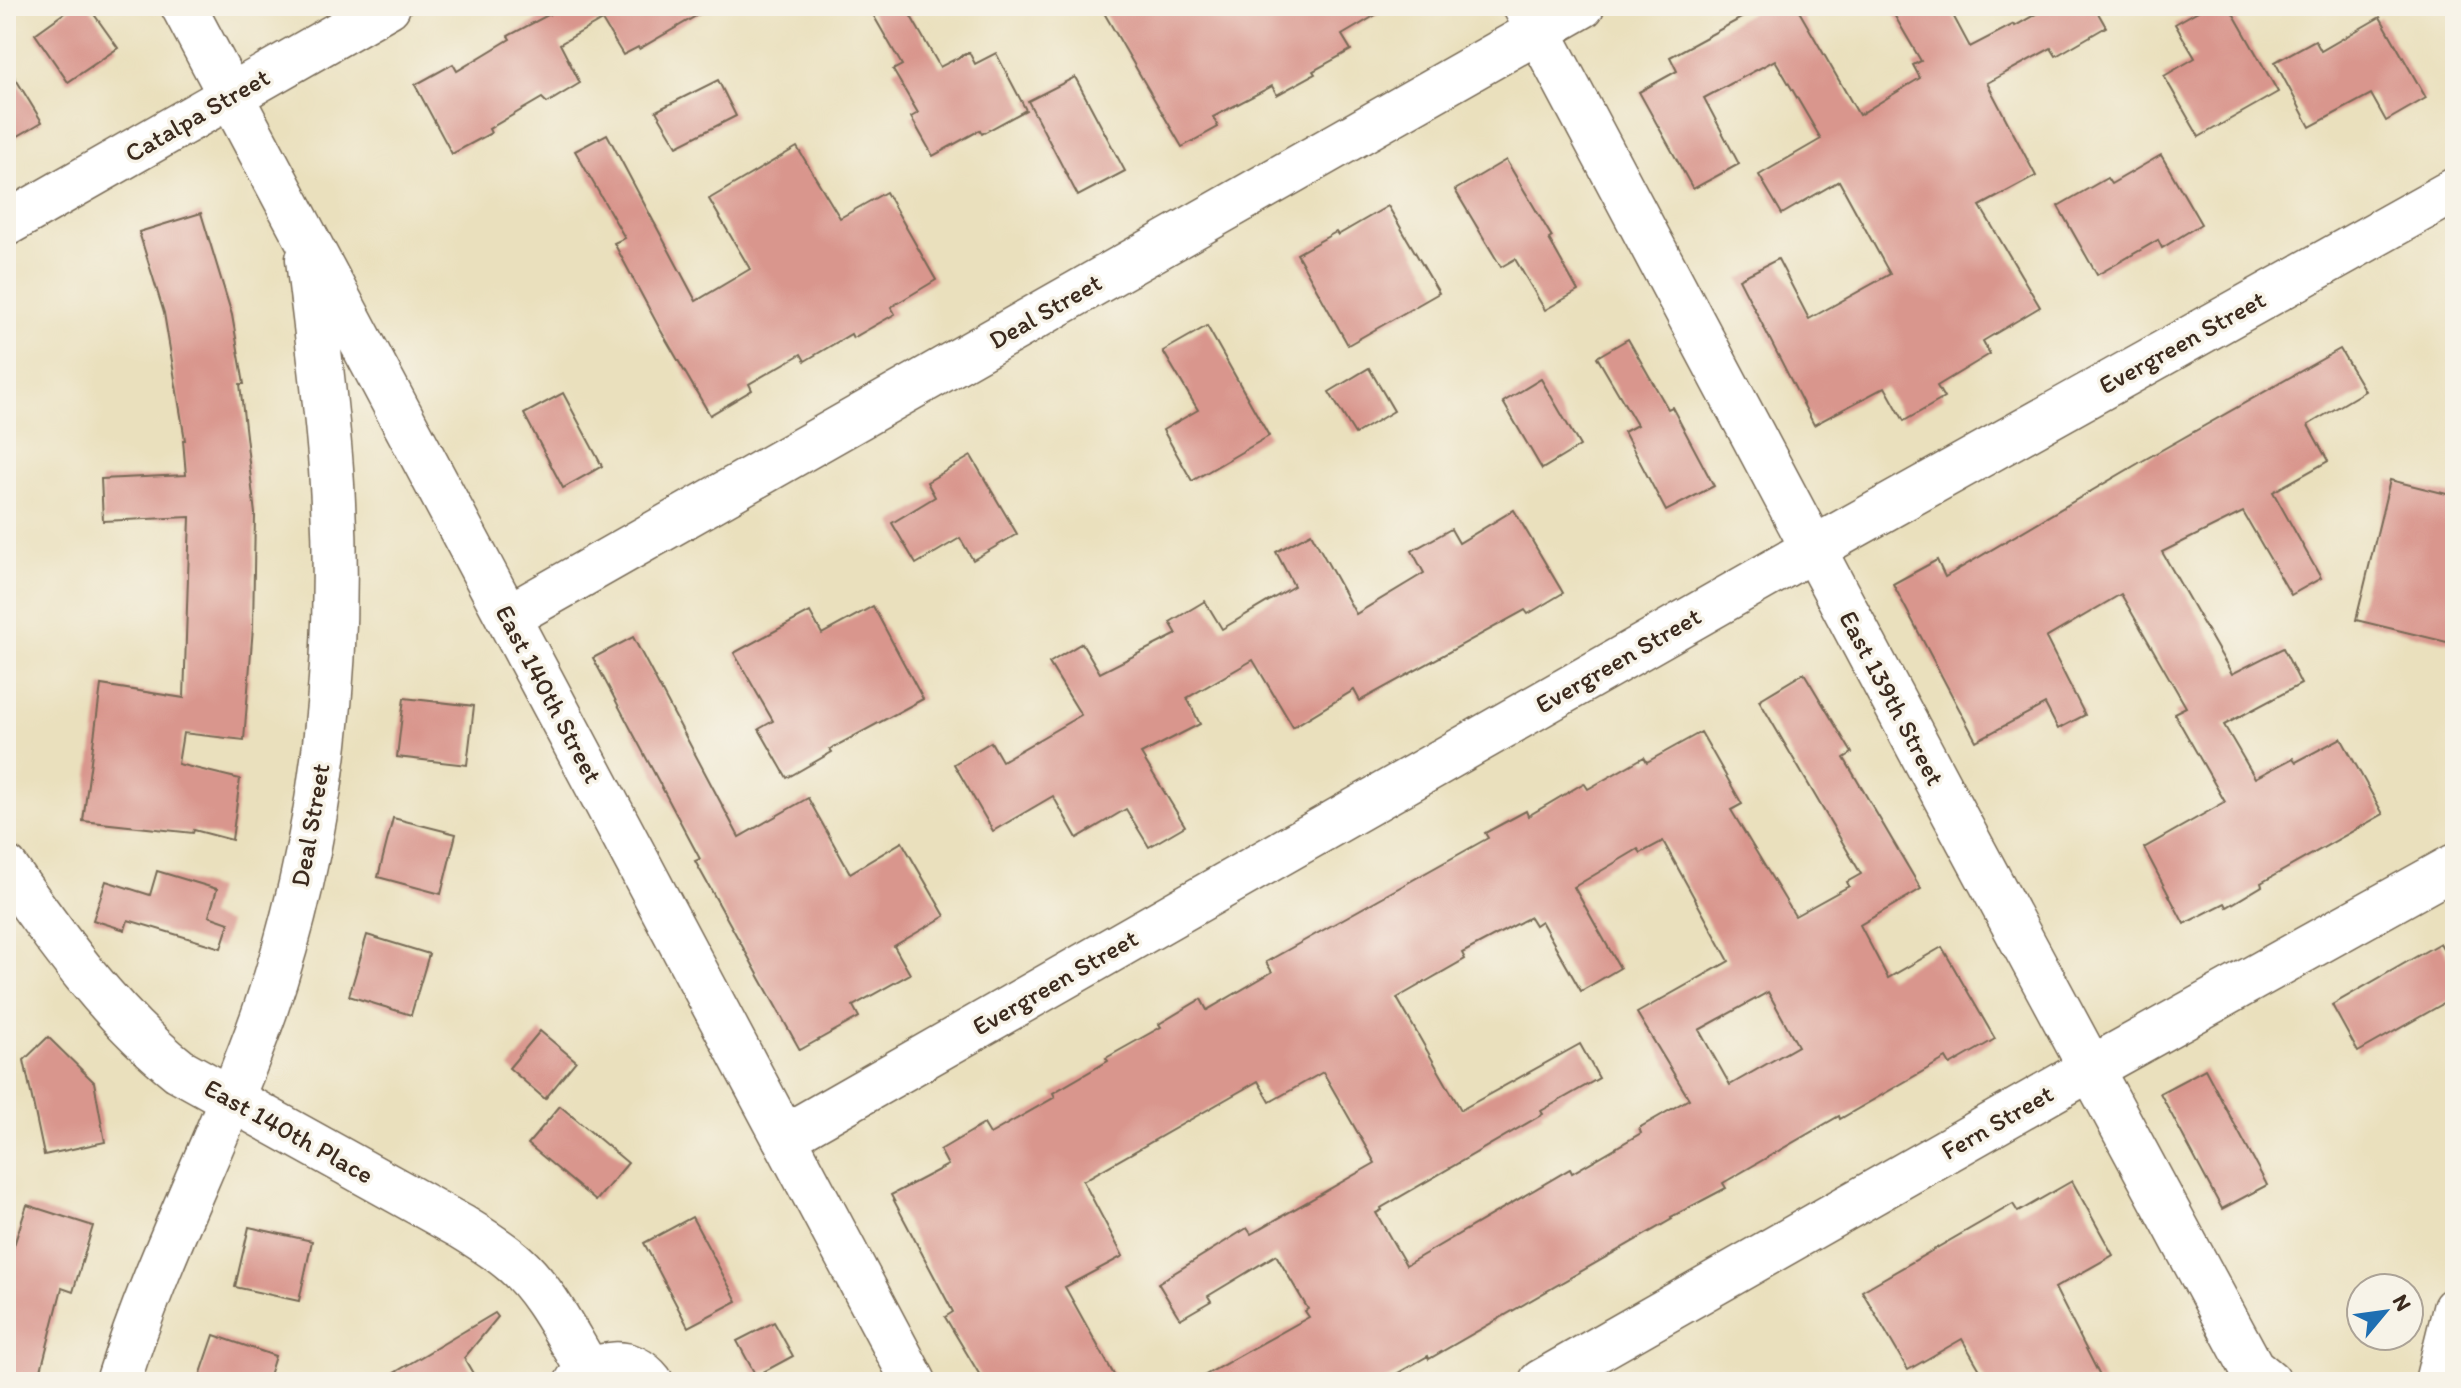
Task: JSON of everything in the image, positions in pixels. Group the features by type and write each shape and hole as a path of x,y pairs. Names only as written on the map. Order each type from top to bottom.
{"street":[{"name":"East 140th Street","path":"183,6 914,1382"},
{"name":"Catalpa Street","path":"6,224 388,6"},
{"name":"Deal Street","path":"508,617 1532,18 1582,6"},
{"name":"East 139th Street","path":"1532,18 2090,1069 2252,1368 2269,1382"},
{"name":"Evergreen Street","path":"784,1137 1813,549 2455,190"},
{"name":"Deal Street","path":"118,1382 167,1248 265,1011 288,935 310,842 330,691 334,546 331,468 305,237"},
{"name":"Fern Street","path":"1541,1382 2090,1069 2455,866"},
{"name":"East 140th Place","path":"6,868 49,929 102,995 179,1070 462,1227 515,1264 536,1286 583,1376 602,1365 617,1363 633,1367 651,1382"},
{"path":"2437,1382 2455,1309"}],"building":[{"path":"74,6 88,6 118,48 68,82 35,34"},
{"path":"565,6 713,6 623,55 602,20 560,44 580,83 547,103 542,98 489,129 491,133 452,154 415,85 453,64 457,71 510,39 508,36"},
{"path":"868,6 905,6 940,67 969,52 975,64 996,53 1026,110 982,134 980,130 933,156 911,117 918,113 893,70 902,65"},
{"path":"1100,6 1391,6 1342,35 1351,50 1277,95 1272,86 1213,117 1218,127 1182,147"},
{"path":"1763,6 1796,6 1859,115 1920,78 1913,65 1921,61 1889,6 1948,6 1970,47 2050,6 2094,6 2106,27 2056,56 2051,48 1987,83 2036,176 1980,206 2040,307 1983,341 1990,354 1937,386 1944,398 1904,421 1885,387 1814,425 1739,279 1778,259 1809,319 1890,274 1839,181 1782,214 1759,175 1821,139 1775,60 1704,98 1739,164 1693,189 1639,92 1677,71 1670,57"},
{"path":"2207,6 2229,6 2278,92 2199,137 2164,76 2195,58 2175,24"},
{"path":"2380,17 2426,98 2386,121 2371,94 2310,127 2275,62 2315,40 2321,51"},
{"path":"6,63 42,122 6,143"},
{"path":"1075,77 1125,171 1078,196 1028,101"},
{"path":"718,80 736,116 677,146 656,111"},
{"path":"607,134 696,301 750,269 709,199 797,147 840,218 886,192 936,280 891,307 895,314 853,338 851,334 805,361 801,354 749,384 752,390 710,415 614,243 625,238 575,151"},
{"path":"2161,155 2201,224 2162,248 2158,240 2097,275 2058,206 2107,178 2111,184"},
{"path":"1506,160 1552,237 1549,239 1578,291 1545,310 1515,259 1501,267 1455,190"},
{"path":"1388,206 1439,293 1348,345 1297,254"},
{"path":"201,213 232,315 244,384 240,384 255,514 253,627 244,740 183,733 178,764 240,779 232,840 194,830 193,833 83,821 101,685 184,698 190,517 103,521 101,479 186,475 185,440 164,313 139,232"},
{"path":"1207,326 1269,436 1192,481 1163,430 1198,410 1163,351"},
{"path":"1628,339 1668,409 1672,407 1714,486 1666,511 1624,432 1637,425 1597,357"},
{"path":"2340,349 2365,391 2308,425 2328,461 2273,492 2321,578 2291,595 2243,512 2162,552 2232,674 2283,648 2301,684 2224,725 2255,778 2293,758 2296,762 2341,738 2383,814 2261,883 2262,886 2227,907 2225,903 2184,924 2144,848 2225,802 2174,713 2186,707 2121,594 2046,638 2085,715 2058,729 2045,704 1976,741 1893,584 1937,560 1945,577"},
{"path":"1369,368 1394,411 1355,434 1329,392"},
{"path":"1541,379 1580,446 1542,469 1503,402"},
{"path":"563,393 602,466 563,488 524,414"},
{"path":"971,456 1017,534 973,560 960,538 916,564 892,523 935,497 927,482"},
{"path":"2390,480 2455,496 2455,644 2356,620"},
{"path":"1514,510 1563,593 1528,614 1525,610 1360,701 1354,690 1293,727 1253,660 1187,698 1200,724 1141,754 1185,826 1149,847 1126,809 1077,838 1053,796 993,831 954,764 991,742 1002,761 1081,715 1049,663 1082,643 1100,673 1177,634 1170,622 1205,601 1222,629 1294,586 1276,552 1311,533 1356,614 1424,573 1412,551 1451,529 1459,543"},
{"path":"873,606 923,699 830,749 832,752 787,778 759,729 773,721 734,653 810,612 822,634"},
{"path":"633,637 739,837 808,798 850,873 902,842 945,916 894,946 910,974 853,1006 859,1017 800,1050 695,861 700,859 593,658"},
{"path":"1804,673 1852,753 1844,758 1921,889 1860,925 1888,978 1942,947 1995,1039 1950,1065 1946,1058 1840,1119 1839,1116 1723,1183 1726,1188 1429,1359 1428,1356 1382,1382 1193,1382 1309,1317 1305,1311 1308,1309 1276,1255 1208,1296 1211,1301 1180,1319 1158,1283 1247,1228 1251,1234 1375,1163 1323,1072 1270,1102 1258,1081 1083,1181 1123,1256 1065,1287 1118,1382 984,1382 945,1317 953,1312 891,1195 948,1165 940,1150 984,1124 990,1134 1055,1097 1053,1093 1108,1061 1106,1058 1161,1027 1159,1024 1201,999 1207,1010 1272,972 1266,962 1488,838 1485,833 1526,811 1528,816 1584,783 1588,789 1644,757 1647,762 1701,732 1742,804 1731,810 1795,916 1849,886 1847,882 1861,874 1759,700","holes":["1663,841 1729,961 1637,1013 1689,1099 1639,1128 1641,1133 1572,1173 1570,1169 1406,1265 1376,1213 1381,1208 1599,1078 1580,1044 1461,1110 1397,998 1465,959 1462,953 1530,917 1535,925 1541,921 1581,991 1620,968 1574,887 1638,849 1641,853","1768,992 1798,1046 1730,1085 1699,1030"]},
{"path":"404,698 474,706 467,765 397,757"},
{"path":"393,818 456,834 441,894 378,877"},
{"path":"157,871 217,889 209,916 229,923 221,948 128,920 125,930 93,920 106,881 150,895"},
{"path":"367,935 429,954 411,1015 349,996"},
{"path":"2440,943 2455,969 2455,997 2358,1052 2332,1005"},
{"path":"540,1031 576,1061 545,1099 509,1068"},
{"path":"48,1037 94,1082 105,1142 44,1155 24,1060"},
{"path":"2205,1069 2267,1185 2222,1209 2160,1093"},
{"path":"560,1106 628,1163 596,1201 528,1144"},
{"path":"2072,1181 2113,1255 2055,1288 2103,1382 1987,1382 1962,1339 1908,1370 1862,1291 2013,1204 2018,1212"},
{"path":"27,1205 93,1226 73,1292 62,1288 38,1382 6,1382 6,1270"},
{"path":"692,1217 737,1301 688,1327 644,1243"},
{"path":"249,1227 312,1241 299,1301 235,1287"},
{"path":"495,1313 498,1317 464,1358 478,1382 379,1382"},
{"path":"774,1322 793,1356 756,1376 737,1341"},
{"path":"214,1335 275,1356 267,1382 198,1382"}]}
